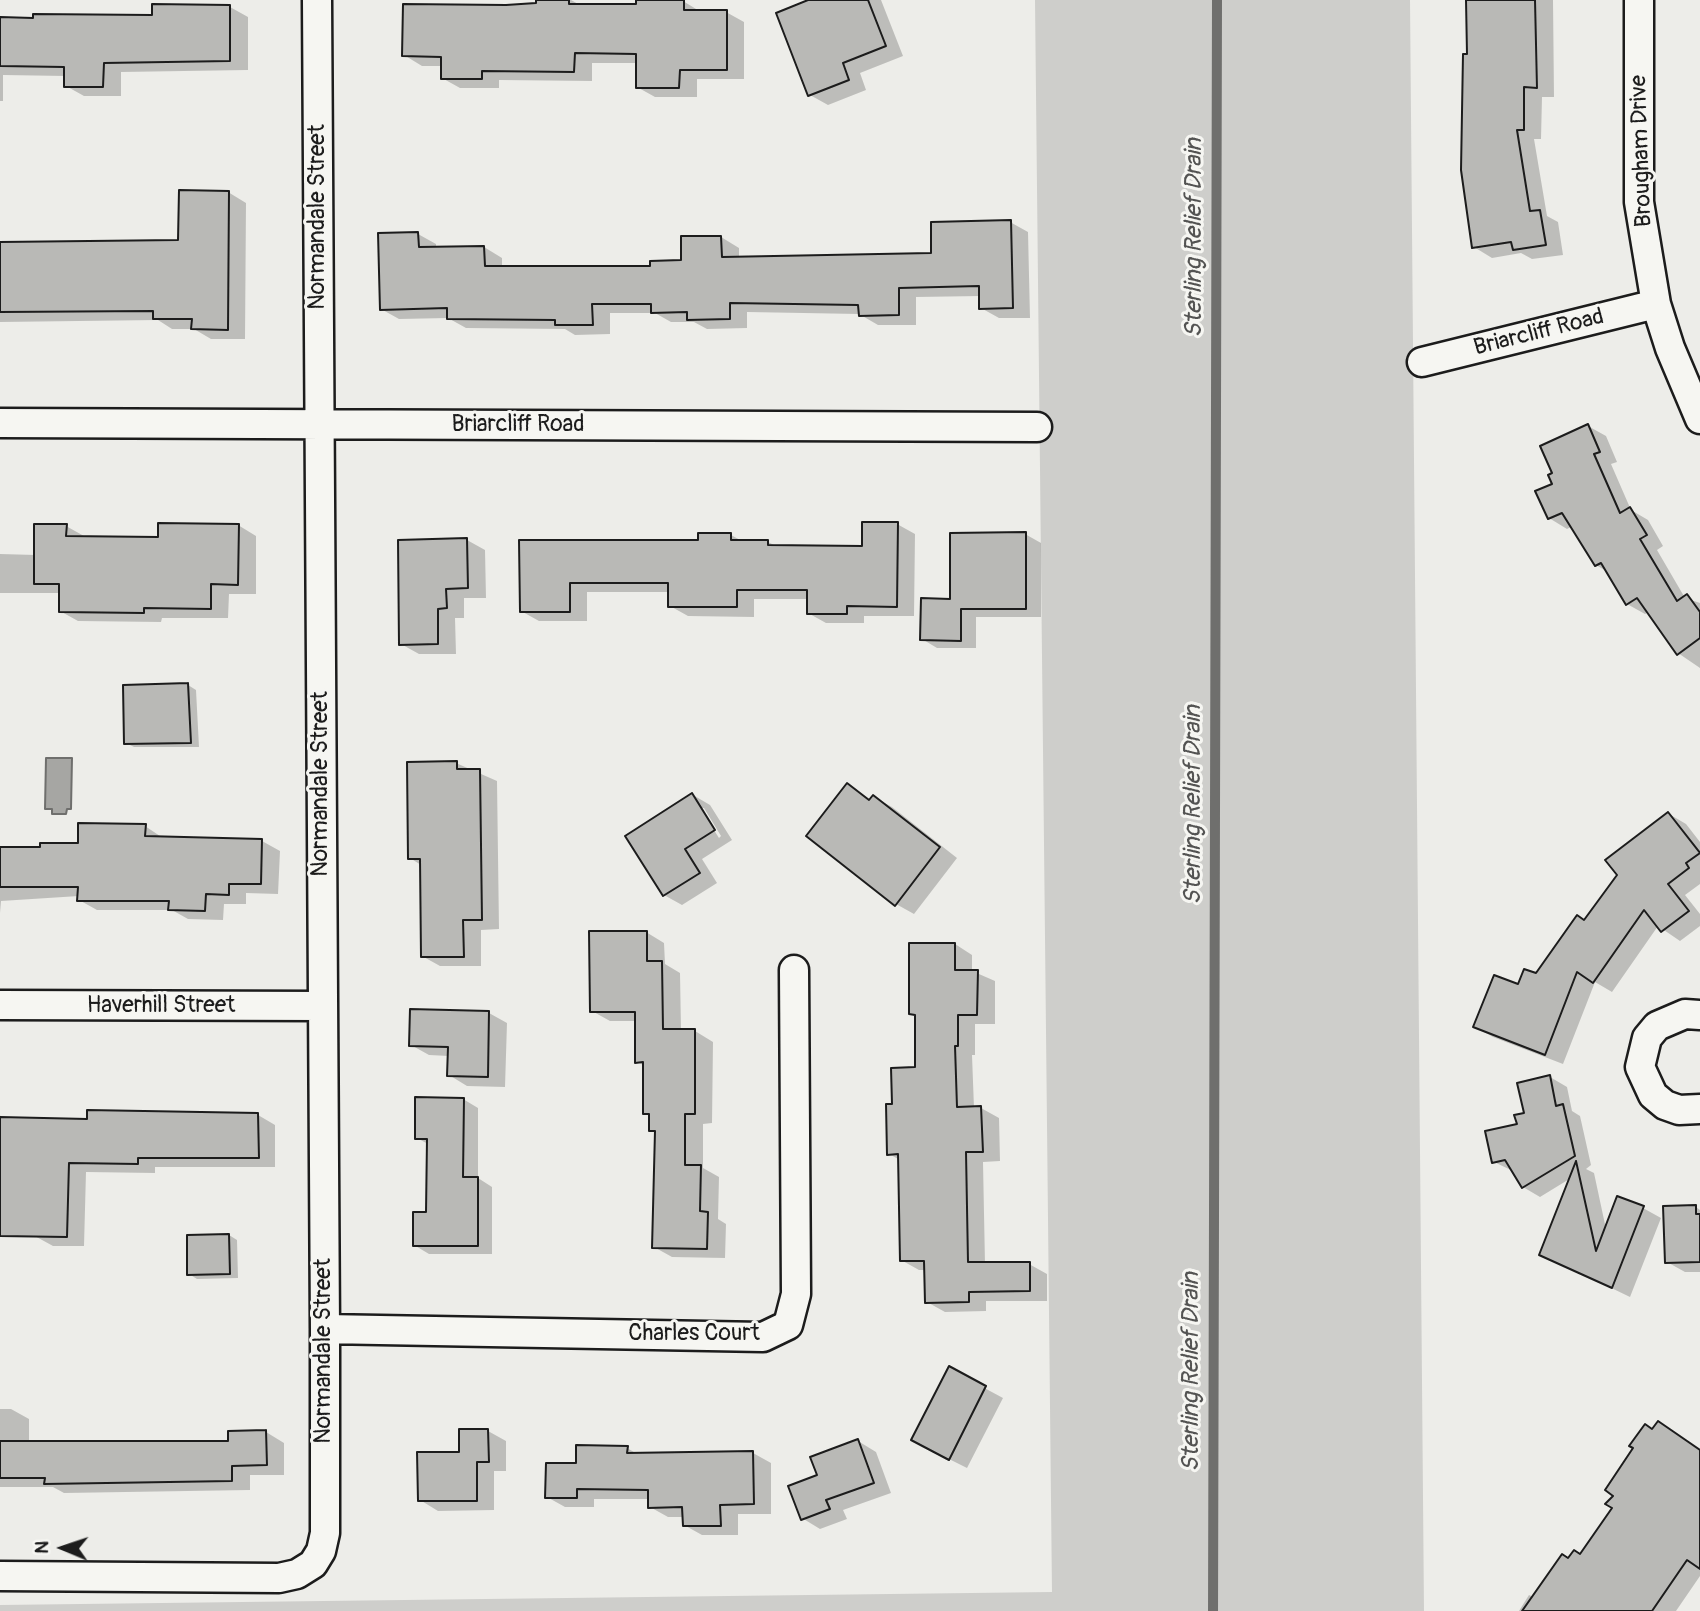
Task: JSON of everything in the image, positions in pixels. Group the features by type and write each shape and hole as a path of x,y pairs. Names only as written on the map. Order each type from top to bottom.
{"street":[{"name":"Normandale Street","path":"0,1576 279,1578 297,1574 313,1564 321,1551 325,1533 317,0"},
{"name":"Brougham Drive","path":"1639,0 1639,202 1656,304 1670,348 1700,419"},
{"name":"Briarcliff Road","path":"1422,362 1656,304"},
{"name":"Briarcliff Road","path":"0,423 1037,427"},
{"name":"Charles Court","path":"325,1329 763,1337 788,1325 796,1294 794,970"},
{"name":"Haverhill Street","path":"0,1005 322,1006"},
{"path":"1695,1014 1664,1022 1647,1038 1640,1067 1653,1095 1665,1105 1679,1110 1700,1109"}],"shaded area":[{"name":"Sterling Relief Drain","path":"1035,0 1410,0 1424,1611 0,1611 0,1605 1052,1592"},
{"path":"46,758 72,758 71,809 67,809 66,814 52,814 52,809 45,809"}],"building":[{"path":"536,0 569,0 569,4 636,4 636,0 684,0 684,10 727,10 727,70 680,70 679,88 636,88 636,54 575,53 574,72 482,71 482,79 441,79 441,57 402,56 403,4 506,5 536,3"},
{"path":"808,0 868,0 886,46 843,63 849,80 808,96 776,13"},
{"path":"1466,0 1535,0 1537,88 1524,87 1524,130 1517,130 1530,211 1540,210 1546,245 1513,250 1511,242 1472,248 1461,170 1463,54 1467,54"},
{"path":"152,4 230,5 230,61 104,63 103,87 64,87 64,67 0,66 0,17 33,18 33,14 152,15"},
{"path":"179,190 229,191 228,330 191,329 192,319 153,319 153,311 0,312 0,242 178,240"},
{"path":"1011,220 1013,308 979,309 979,286 899,288 899,315 859,316 858,305 730,303 730,319 687,320 687,312 651,313 651,304 592,304 593,325 555,325 555,320 447,319 447,308 380,310 378,233 418,232 419,247 484,246 485,266 650,266 650,261 681,260 681,236 721,236 722,257 931,253 931,222"},
{"path":"1588,424 1600,452 1594,454 1620,513 1630,507 1647,535 1640,539 1677,601 1687,594 1700,612 1700,638 1677,655 1637,598 1626,605 1601,563 1595,566 1562,513 1548,519 1535,491 1552,484 1548,475 1552,473 1540,446"},
{"path":"862,522 898,522 897,607 847,606 847,614 807,614 807,590 737,590 737,607 668,607 668,583 570,583 570,612 520,612 519,540 698,540 698,533 731,533 731,540 768,540 768,545 862,546"},
{"path":"158,523 239,524 238,585 211,584 211,609 144,608 144,613 59,612 59,584 34,584 34,524 67,524 66,536 158,537"},
{"path":"1026,532 1026,609 961,609 961,641 920,640 921,598 950,599 950,533"},
{"path":"467,538 468,588 446,589 447,608 438,609 438,644 399,645 398,540"},
{"path":"188,683 191,743 124,744 123,685"},
{"path":"457,761 457,769 480,769 482,920 463,920 464,957 421,957 420,859 408,859 407,762"},
{"path":"847,783 869,800 873,795 940,847 895,906 806,836"},
{"path":"692,793 715,830 685,849 700,873 663,896 625,836"},
{"path":"1668,812 1700,853 1686,863 1689,868 1668,884 1689,911 1661,932 1644,910 1593,983 1577,972 1545,1055 1473,1027 1494,975 1518,984 1524,969 1536,973 1577,915 1584,920 1617,875 1605,860"},
{"path":"78,823 146,824 145,836 262,839 261,884 229,884 229,895 206,894 205,911 168,910 169,901 77,901 78,887 0,887 0,847 78,843"},
{"path":"589,931 647,931 647,961 662,961 663,1029 695,1029 695,1114 685,1114 685,1165 701,1165 700,1211 708,1212 707,1249 652,1248 655,1131 649,1131 649,1114 643,1114 643,1062 635,1063 635,1012 590,1012"},
{"path":"909,943 955,943 955,970 978,970 977,1015 958,1015 958,1046 955,1046 957,1107 981,1106 983,1152 966,1152 968,1262 1030,1262 1030,1291 969,1292 969,1302 925,1303 924,1261 900,1261 898,1154 887,1155 886,1104 892,1104 891,1068 915,1067 915,1015 909,1014"},
{"path":"410,1009 489,1011 488,1077 447,1076 448,1047 409,1046"},
{"path":"1550,1075 1556,1106 1563,1104 1575,1156 1522,1188 1505,1160 1492,1163 1485,1131 1517,1124 1514,1115 1524,1113 1517,1083"},
{"path":"415,1097 464,1098 463,1177 478,1177 478,1246 413,1246 413,1212 426,1212 427,1139 415,1139"},
{"path":"87,1110 258,1113 259,1158 138,1158 138,1164 69,1163 67,1237 0,1236 0,1117 87,1119"},
{"path":"1576,1161 1596,1251 1617,1196 1644,1206 1612,1288 1539,1255"},
{"path":"1696,1205 1696,1214 1700,1214 1700,1262 1665,1263 1663,1206"},
{"path":"229,1234 230,1274 187,1275 187,1235"},
{"path":"949,1366 986,1386 949,1460 911,1440"},
{"path":"1658,1421 1700,1450 1700,1569 1687,1560 1652,1611 1522,1611 1562,1554 1568,1558 1574,1550 1580,1554 1612,1508 1605,1504 1613,1496 1605,1490 1633,1448 1629,1446 1645,1424 1652,1429"},
{"path":"459,1429 488,1429 489,1462 477,1462 477,1501 418,1501 417,1452 459,1452"},
{"path":"266,1430 267,1465 232,1466 232,1481 44,1484 45,1478 0,1478 0,1441 228,1441 228,1431"},
{"path":"858,1439 874,1483 826,1500 830,1509 801,1520 788,1486 817,1475 810,1457"},
{"path":"576,1445 628,1446 627,1453 753,1451 754,1504 720,1505 721,1526 683,1526 682,1507 648,1508 648,1490 577,1489 577,1498 545,1498 546,1463 576,1463"}],"waterway":[{"name":"Sterling Relief Drain","path":"1213,1611 1217,0"}]}
